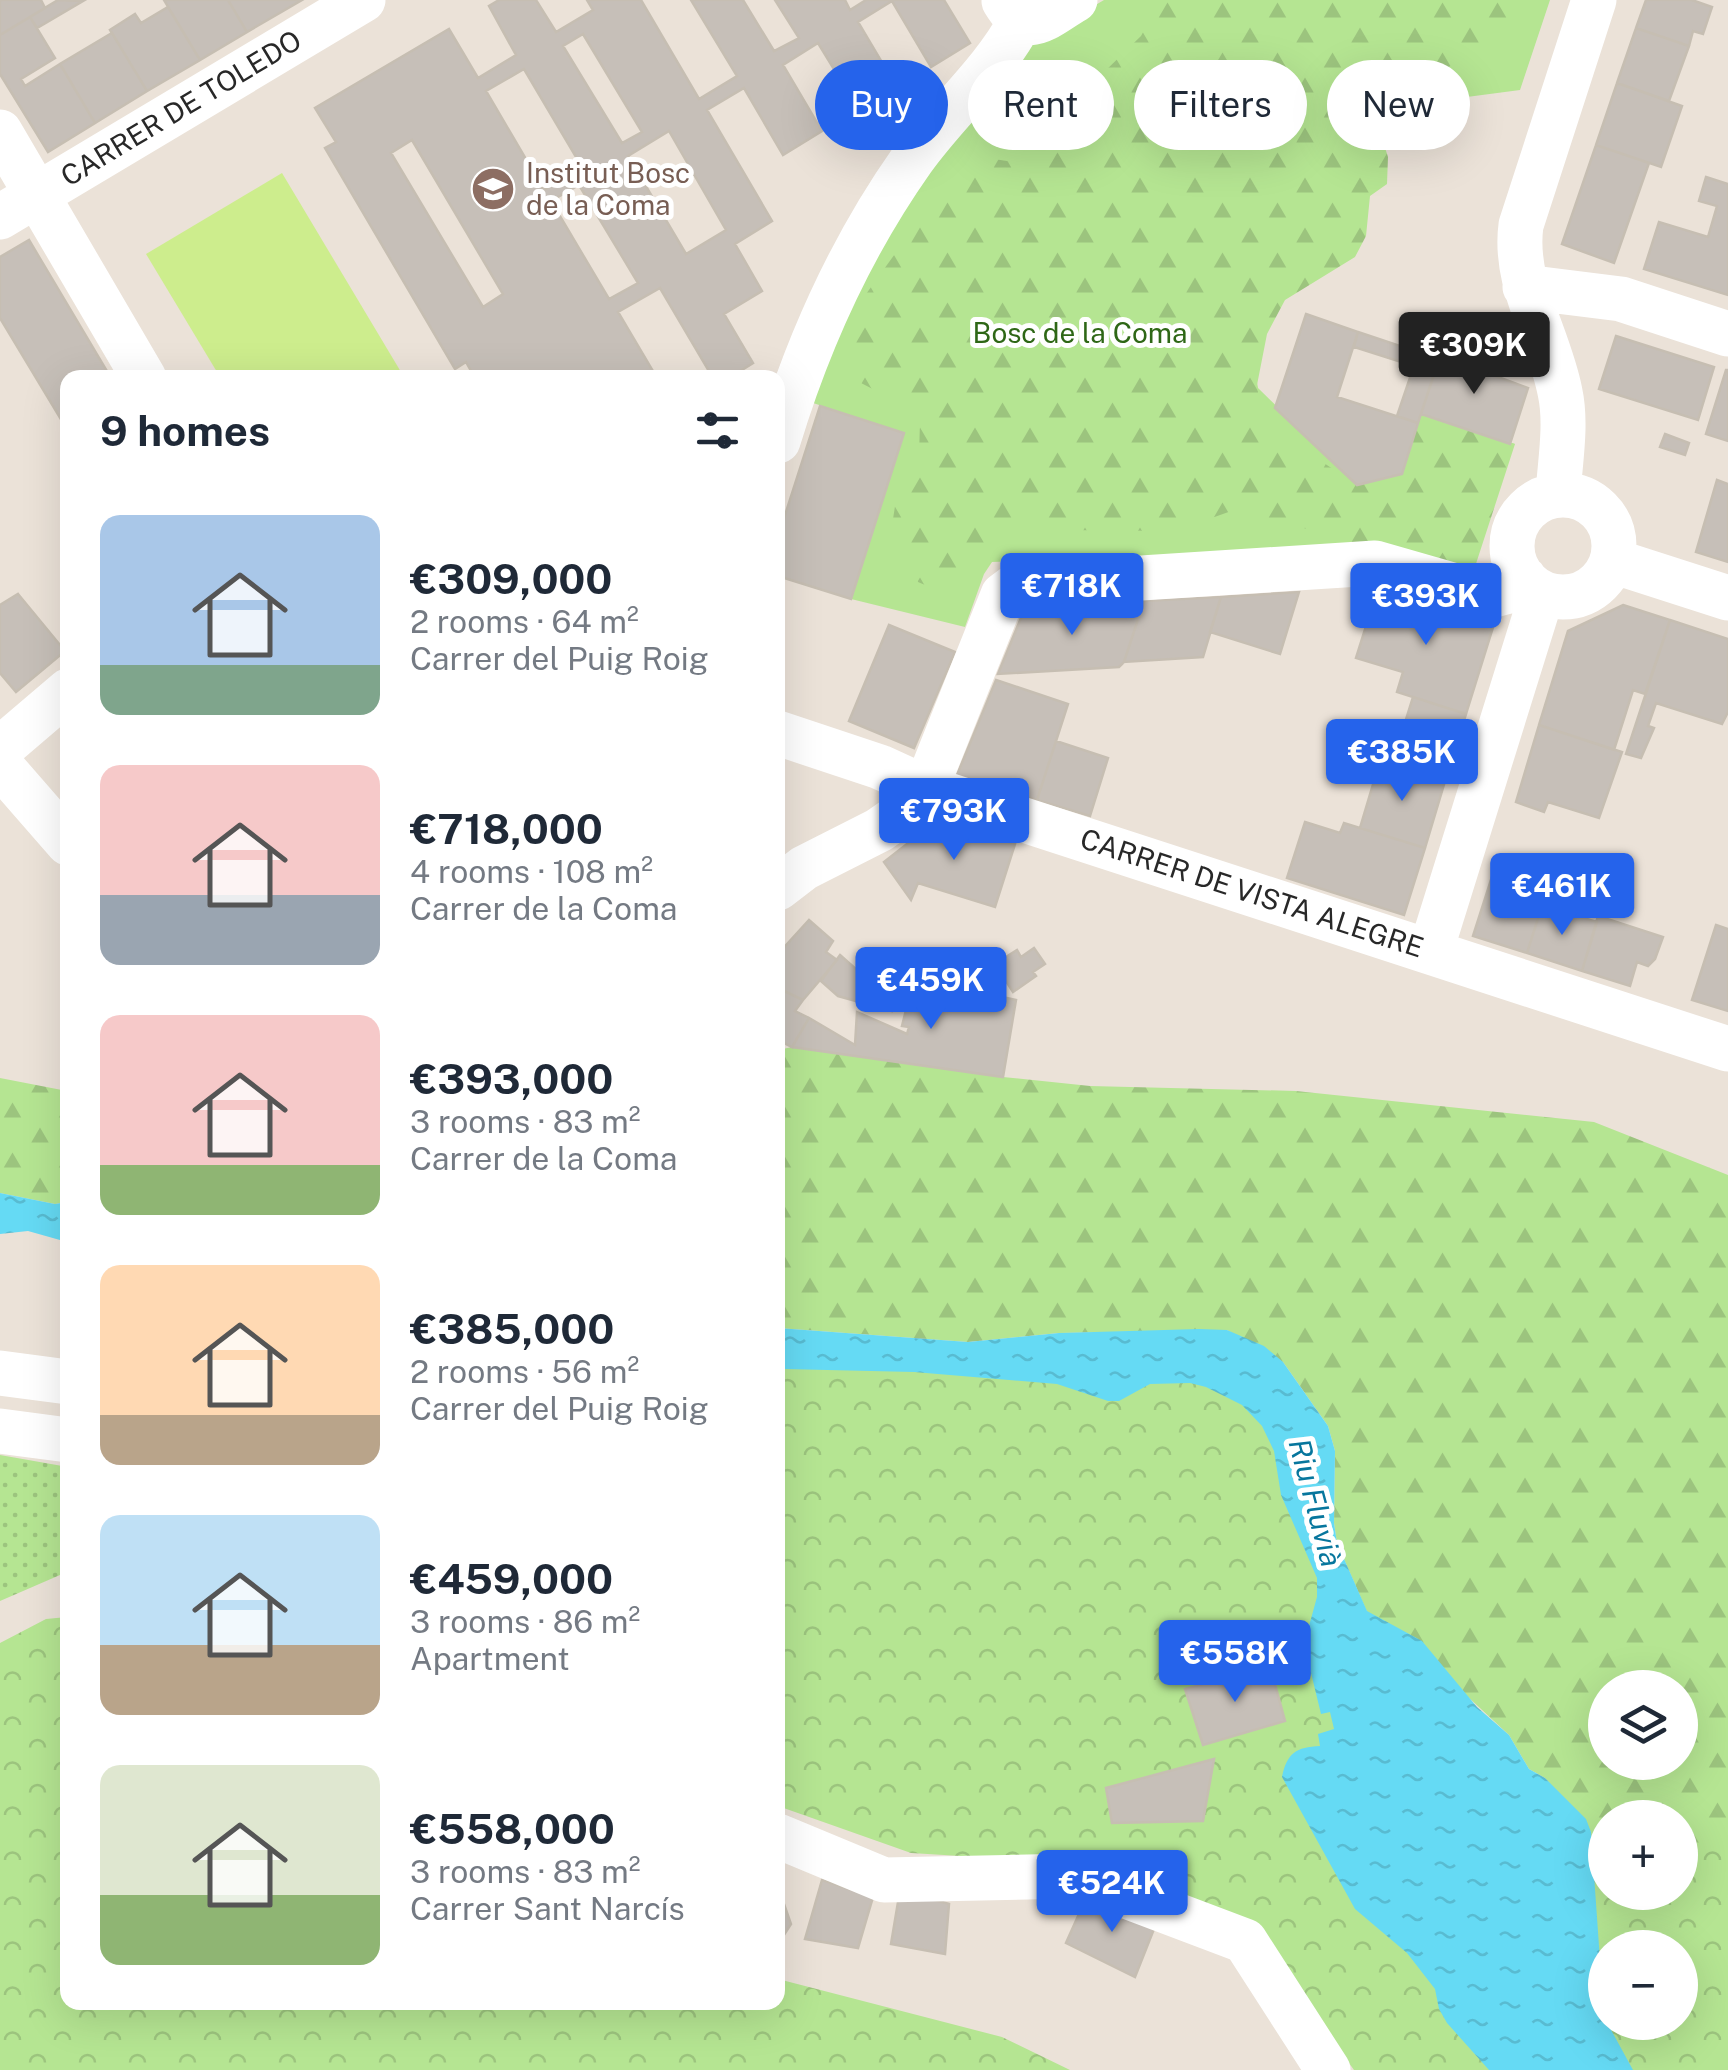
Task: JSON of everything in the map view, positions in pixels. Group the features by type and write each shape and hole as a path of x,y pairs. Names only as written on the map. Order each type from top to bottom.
{"street":[{"name":"CARRER DE TOLEDO","path":"19,205 363,0"},
{"path":"785,421 812,346 865,235 912,162 992,66 1020,15 1074,0"},
{"path":"1558,494 1562,402 1548,343 1525,287 1519,252 1521,225 1594,0"},
{"path":"0,132 19,205 138,370"},
{"path":"1525,287 1621,299 1728,334"},
{"path":"785,883 902,814 926,788 1000,602 1015,586 1375,563 1490,596 1533,586 1565,598 1588,592 1603,580 1613,561 1612,529 1598,507 1583,498 1558,494 1531,505 1513,532 1513,558 1533,586"},
{"path":"1613,561 1728,598"},
{"path":"1431,950 1533,586"},
{"path":"0,749 60,699"},
{"name":"CARRER DE VISTA ALEGRE","path":"785,735 880,767 926,788 1728,1049"},
{"path":"0,765 60,834"},
{"path":"0,1373 60,1381"},
{"path":"0,1431 60,1439"},
{"path":"785,1839 884,1880 1074,1876 1246,1941 1328,2070"}],"green space":[{"name":"Bosc de la Coma","path":"1104,0 1550,0 1520,90 1470,97 1470,60 1327,60 1327,115 1307,118 1307,60 1134,60 1134,150 1291,150 1243,307 1258,388 1357,485 1402,473 1421,414 1515,444 1353,548 992,562 965,627 851,599 904,433 801,399 902,192 937,150 948,150 948,137 968,114 968,150 1114,150 1114,60 1013,60 1024,47"},
{"name":"Bosc de la Coma","path":"1526,0 1502,49 1469,60 1327,60 1327,150 1386,150 1387,184 1370,196 1366,236 1355,257 1285,300 1267,334 1257,385 1262,422 1357,485 1402,473 1421,414 1515,444 1472,576 1237,509 1175,531 1058,530 1037,522 1005,530 956,598 918,582 893,519 896,500 919,456 920,421 900,403 861,383 845,361 844,338 861,301 946,183 975,156 1013,162 1029,150 1114,150 1114,62 1141,36 1160,1"},
{"path":"282,173 400,370 216,370 146,254"},
{"path":"785,1048 1090,1086 1296,1091 1594,1122 1728,1175 1728,2070 1698,2040 1698,1930 1597,1930 1596,1910 1698,1910 1698,1800 1588,1800 1588,1828 1545,1778 1529,1769 1509,1735 1396,1630 1367,1612 1337,1543 1335,1451 1328,1426 1283,1362 1227,1330 1059,1333 968,1342 785,1329"},
{"path":"0,1078 60,1090 60,1203 0,1193"},
{"path":"785,1346 1221,1365 1270,1391 1457,1834 1588,1840 1588,1910 1698,1910 1698,1846 1728,1847 1728,2070 1354,2070 1268,1949 1105,1865 911,1853 785,1808"},
{"path":"0,1455 60,1466 60,1575 0,1601"},
{"path":"60,1618 60,2010 785,2010 785,1981 1002,2037 1070,2070 0,2070 0,1643 46,1619"}],"water":[{"path":"0,1193 60,1203 60,1240 28,1231 0,1234"},
{"name":"Riu Fluvià","path":"785,1329 968,1342 1059,1333 1227,1330 1264,1346 1283,1362 1328,1426 1335,1451 1337,1543 1367,1611 1422,1641 1477,1707 1509,1735 1529,1769 1545,1778 1586,1819 1588,1910 1596,1910 1598,1930 1588,1930 1588,2040 1617,2040 1633,2070 1489,2070 1447,2023 1435,1989 1407,1953 1355,1909 1282,1777 1294,1753 1320,1746 1318,1734 1334,1729 1330,1712 1321,1714 1304,1644 1317,1597 1317,1578 1281,1495 1274,1451 1262,1426 1242,1405 1190,1383 1150,1384 1119,1401 1057,1384 914,1372 785,1369"}],"building":[{"path":"0,0 41,0 45,8 0,35"},
{"path":"58,0 83,1 37,28 30,17"},
{"path":"164,0 228,0 247,32 200,60"},
{"path":"228,0 302,0 247,32"},
{"path":"499,0 536,0 556,32 593,10 587,0 641,0 699,99 737,76 691,0 743,0 774,51 799,38 775,0 845,0 850,10 866,0 944,0 970,43 942,60 927,60 892,1 858,22 881,60 828,60 818,43 783,65 815,119 815,135 783,155 744,88 707,110 772,221 735,244 762,291 724,314 753,363 742,370 708,370 660,288 618,312 652,370 470,370 466,362 455,369 325,148 336,142 315,108 449,29 478,78 516,55 489,6","holes":["583,34 642,132 622,143 563,46","524,69 582,167 544,190 486,91","669,131 726,230 686,254 628,156","412,140 503,294 483,307 391,153","579,185 638,283 609,299 551,201"]},
{"path":"1646,0 1692,0 1712,7 1703,34 1693,31 1689,46 1636,28"},
{"path":"168,7 200,60 147,91 110,30 135,14 141,23"},
{"path":"30,17 55,58 21,79 25,86 60,64 95,123 48,152 0,74 0,35"},
{"path":"1636,28 1689,46 1669,101 1617,83"},
{"path":"112,33 147,91 95,123 60,64"},
{"path":"1617,83 1682,106 1661,167 1596,145"},
{"path":"1596,145 1649,163 1614,263 1562,244"},
{"path":"1706,177 1728,184 1728,295 1644,269 1659,222 1708,237 1717,206 1699,201"},
{"path":"29,240 106,370 60,370 60,418 0,318 0,257"},
{"path":"1306,314 1358,332 1337,397 1418,423 1402,474 1357,485 1275,408"},
{"path":"1358,332 1439,359 1418,423 1397,416 1414,366 1354,347"},
{"path":"1616,336 1714,367 1698,420 1599,389"},
{"path":"1480,346 1490,374 1528,388 1510,444 1421,414 1439,359 1444,361"},
{"path":"1728,370 1728,441 1706,434"},
{"path":"820,406 904,433 851,599 785,578 785,515"},
{"path":"1665,434 1689,443 1685,455 1660,447"},
{"path":"1717,480 1728,484 1728,562 1696,552"},
{"path":"1378,588 1494,624 1466,714 1397,692 1403,672 1356,658"},
{"path":"1299,592 1280,654 1210,632 1221,597"},
{"path":"18,594 60,645 60,655 16,692 0,673 0,605"},
{"path":"1221,597 1203,657 1124,662 1144,601"},
{"path":"1144,601 1119,667 998,674 1025,608"},
{"path":"1623,605 1670,620 1645,694 1633,690 1614,750 1539,725 1568,631"},
{"path":"1670,620 1728,639 1728,712 1722,724 1656,703 1648,726 1654,728 1641,758 1626,754"},
{"path":"889,625 955,652 914,748 849,721"},
{"path":"996,680 1068,704 1037,800 957,775"},
{"path":"1413,697 1466,714 1445,781 1392,764"},
{"path":"1539,725 1622,752 1599,818 1548,802 1544,812 1516,802"},
{"path":"1056,741 1108,758 1090,816 1037,800"},
{"path":"1380,761 1445,781 1425,848 1360,828"},
{"path":"939,819 1015,844 995,907 918,883 911,900 884,862"},
{"path":"1305,822 1340,833 1344,823 1425,848 1404,915 1287,878"},
{"path":"1497,861 1551,877 1547,890 1512,880 1507,895 1542,906 1527,953 1473,936"},
{"path":"1542,905 1597,922 1582,971 1527,953"},
{"path":"1598,916 1663,937 1655,959 1648,966 1637,962 1630,986 1582,971"},
{"path":"809,920 833,941 826,952 837,960 803,1000 785,991 785,946"},
{"path":"1716,925 1728,929 1728,1011 1692,1000"},
{"path":"1034,948 1045,964 1033,972 1036,976 1013,992 995,964 1017,950 1021,957"},
{"path":"840,955 858,971 875,969 890,956 915,969 892,1011 838,996 821,981"},
{"path":"914,978 1016,1000 1003,1077 792,1047 809,1018 855,1045 857,1012 907,1034 909,1027 902,1026"},
{"path":"785,991 803,1000 795,1011 809,1018 792,1047 785,1044"},
{"path":"1270,1666 1285,1721 1203,1745 1185,1689"},
{"path":"1214,1759 1203,1821 1112,1823 1106,1788"},
{"path":"822,1880 873,1897 858,1948 805,1939"},
{"path":"900,1890 949,1904 945,1954 891,1944"},
{"path":"1088,1894 1156,1924 1135,1977 1066,1943"},
{"path":"785,1907 791,1924 785,1933"}],"place":[{"name":"Institut Bosc de la Coma","path":"493,189"}]}
